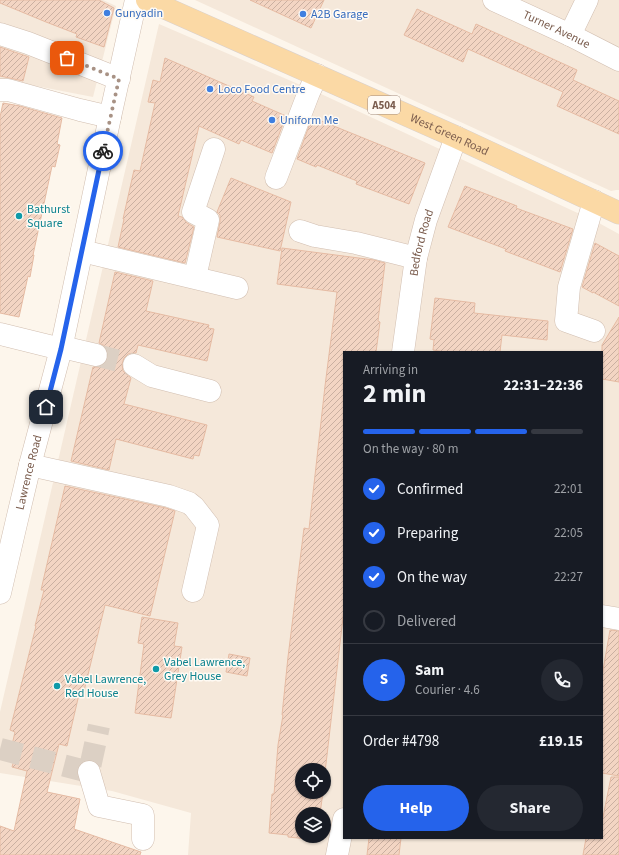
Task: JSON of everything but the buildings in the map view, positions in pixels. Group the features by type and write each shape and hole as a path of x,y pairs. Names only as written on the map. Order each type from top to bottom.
{"main road":[{"name":"West Green Road","path":"148,0 456,137 619,213"}],"street":[{"name":"Lawrence Road","path":"0,593 8,522 30,465 62,348 136,0"},
{"name":"Turner Avenue","path":"494,0 570,35 619,60"},
{"path":"570,35 586,0"},
{"path":"0,34 28,43 119,79"},
{"path":"276,178 309,92 317,76"},
{"path":"0,90 8,90 110,117"},
{"name":"Bedford Road","path":"403,351 416,258 439,180 456,137"},
{"path":"195,278 208,220 193,212 214,149"},
{"path":"594,201 569,287 566,321 594,331"},
{"path":"300,231 315,236 356,243 416,258"},
{"path":"82,251 237,288"},
{"path":"0,334 96,356"},
{"path":"134,365 152,376 210,391"},
{"path":"30,465 170,496 189,503 208,525 193,591"},
{"path":"603,616 619,619"},
{"path":"88,772 99,806 143,816 143,839"},
{"path":"337,855 343,824"}],"shaded area":[{"path":"0,0 103,0 116,6 93,97 0,79"},
{"path":"195,0 619,0 619,190 611,191"},
{"path":"159,24 319,93 597,222 619,234 619,855 188,855 191,813 112,791 0,773 0,712"}],"tunnel":[{"path":"96,355 134,365"},
{"path":"0,749 89,772 99,726"}],"way so far":[{"path":"67,58 119,79 103,151"}],"place":[{"name":"Gunyadin","path":"107,13"},
{"name":"A2B Garage","path":"303,14"},
{"name":"Loco Food Centre","path":"210,89"},
{"name":"Uniform Me","path":"272,120"},
{"name":"Bathurst Square","path":"19,216"},
{"name":"Vabel Lawrence, Grey House","path":"156,669"},
{"name":"Vabel Lawrence, Red House","path":"57,686"}],"route":[{"path":"46,407 61,349 103,151"}]}
